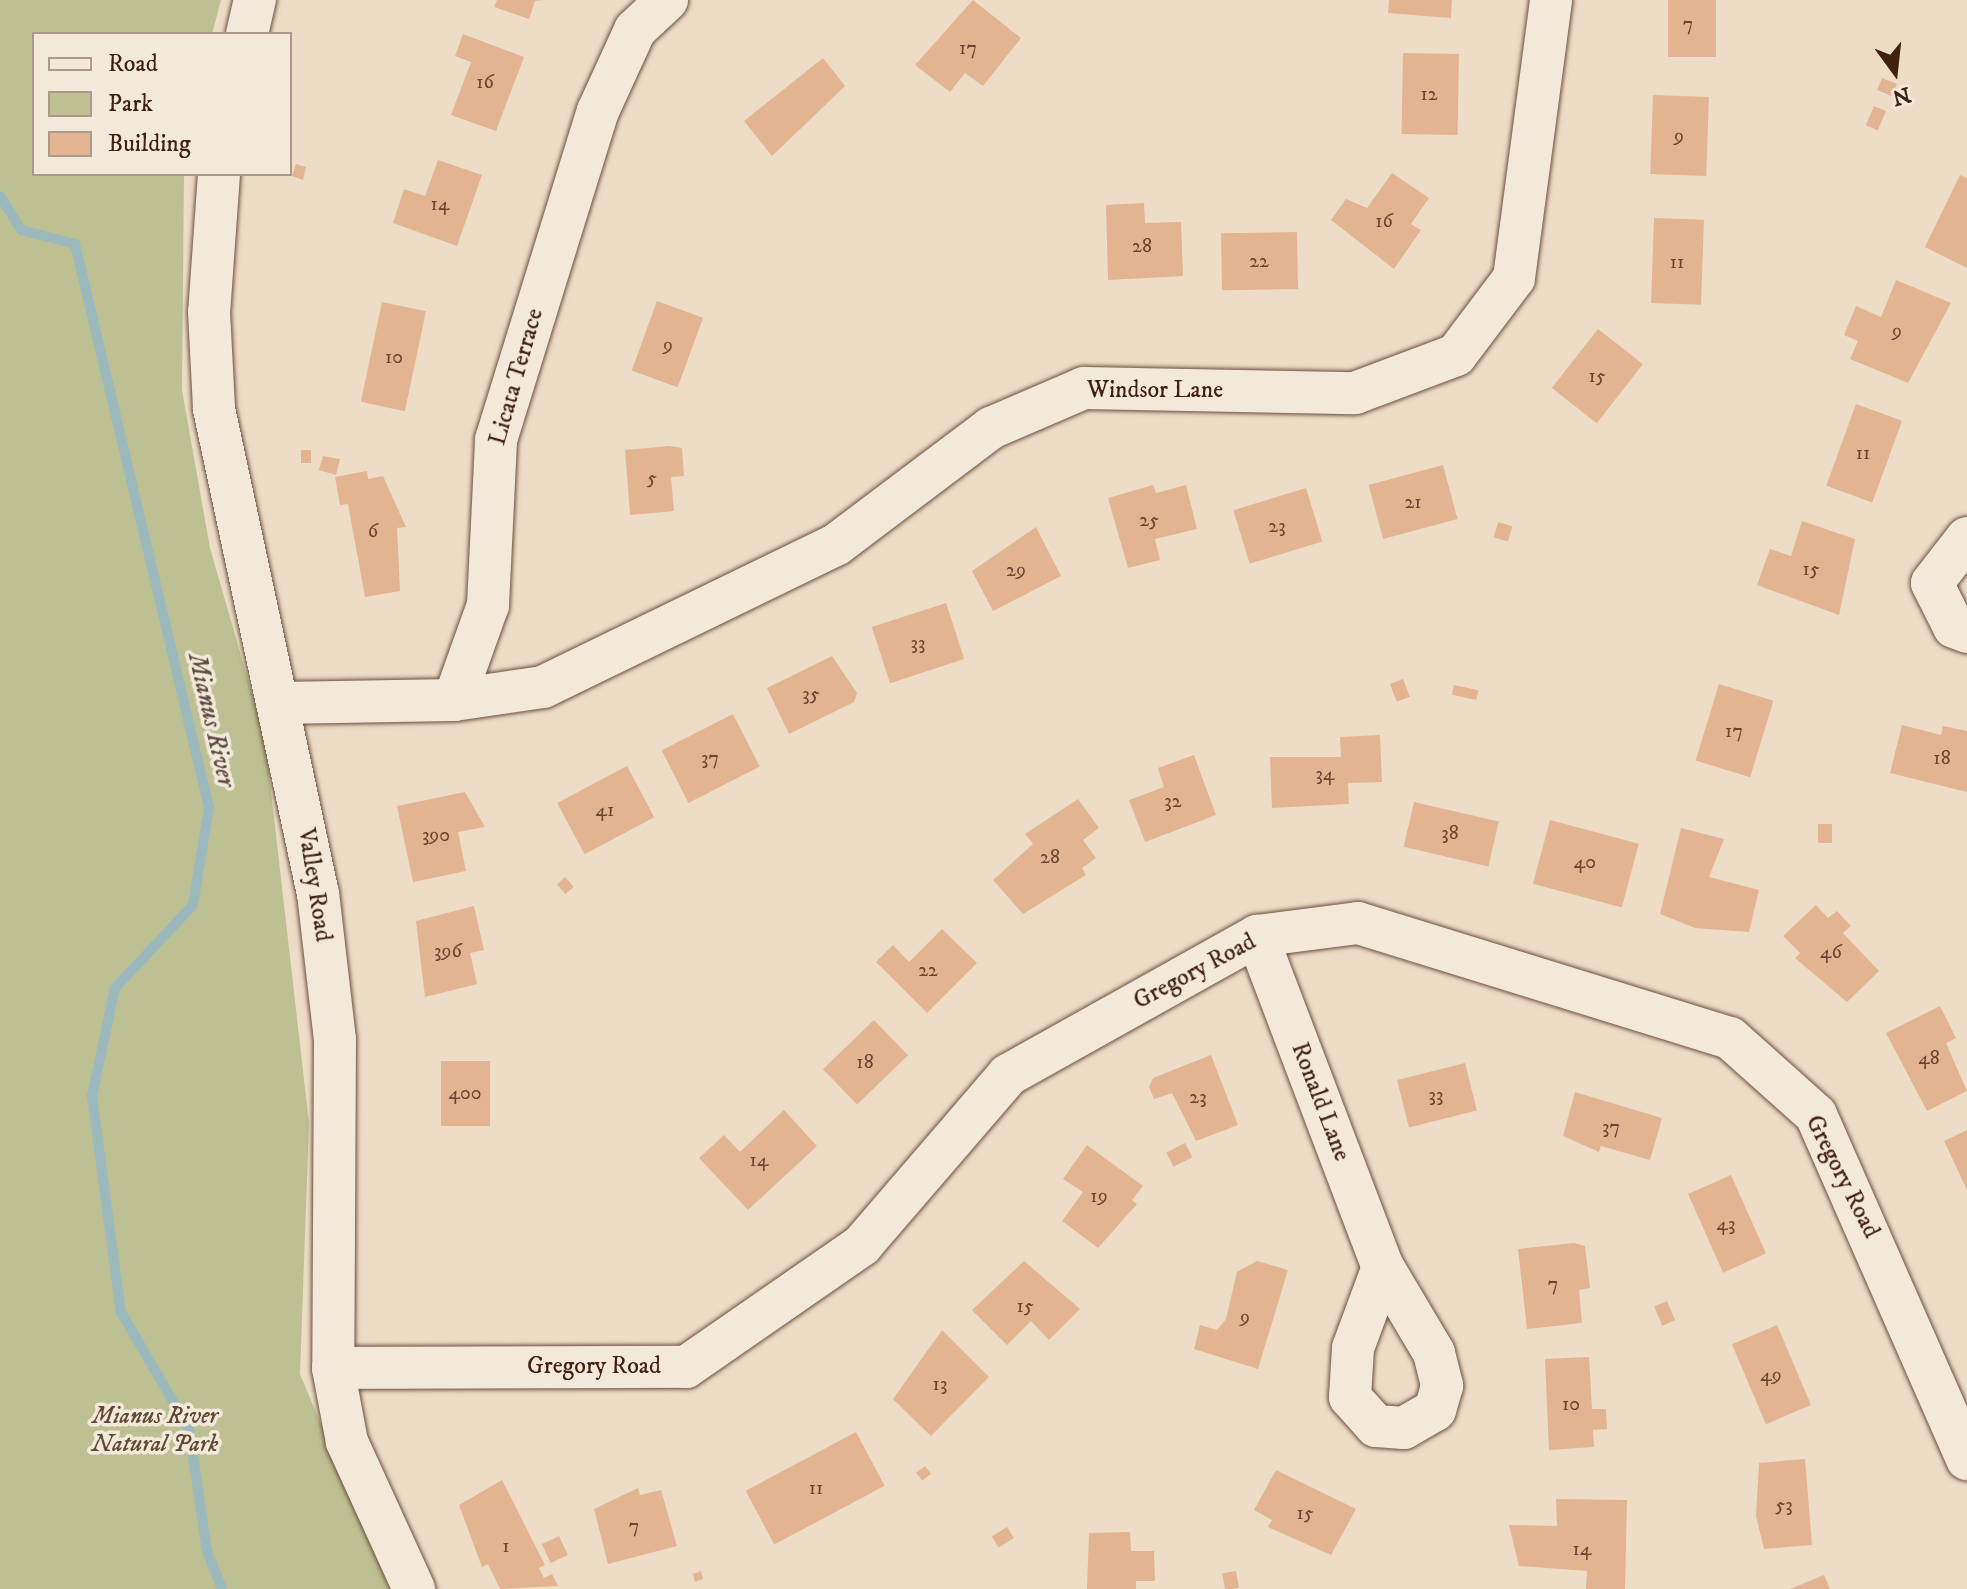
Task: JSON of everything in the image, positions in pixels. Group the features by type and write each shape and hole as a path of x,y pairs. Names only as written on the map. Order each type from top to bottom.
{"street":[{"path":"247,32 255,0"},
{"name":"Licata Terrace","path":"454,700 488,605 496,440 598,111 635,30 667,0"},
{"name":"Windsor Lane","path":"454,700 543,687 837,544 991,428 1084,388 1355,393 1456,355 1514,278 1551,0"},
{"name":"Valley Road","path":"219,176 209,312 214,409 318,893 335,1039 333,1368 347,1442 414,1589"},
{"path":"1967,538 1932,583 1954,627 1967,632"},
{"path":"279,703 454,700"},
{"name":"Gregory Road","path":"333,1368 686,1367 862,1245 1008,1075 1257,936 1358,923 1730,1038 1816,1115 1967,1459"},
{"name":"Ronald Lane","path":"1257,936 1383,1267"}],"green space":[{"name":"Mianus River Natural Park","path":"0,0 221,0 213,32 32,32 32,176 184,176 182,390 210,548 265,739 309,1123 300,1374 390,1589 0,1589"}],"building":[{"path":"497,0 544,0 535,1 529,19 494,7"},
{"path":"973,0 1021,38 983,86 965,73 950,92 915,65"},
{"path":"1389,0 1452,0 1451,18 1388,13"},
{"path":"1668,0 1716,0 1716,57 1668,57"},
{"path":"463,34 524,57 496,131 451,115 471,62 455,56"},
{"path":"1403,53 1459,54 1458,135 1402,134"},
{"path":"823,58 845,86 772,156 744,121"},
{"path":"1882,78 1897,84 1892,96 1877,90"},
{"path":"1653,95 1709,97 1706,176 1650,174"},
{"path":"1874,106 1886,111 1878,130 1866,125"},
{"path":"438,160 482,175 457,246 393,223 404,189 425,196"},
{"path":"296,164 306,167 303,180 292,176"},
{"path":"1392,173 1429,198 1411,224 1421,230 1394,269 1331,220 1346,199 1367,208"},
{"path":"1960,175 1967,178 1967,268 1925,247"},
{"path":"1144,203 1145,223 1181,222 1183,276 1108,280 1106,205"},
{"path":"1654,218 1704,220 1701,305 1651,303"},
{"path":"1297,232 1298,289 1222,290 1221,233"},
{"path":"1896,280 1951,303 1908,383 1850,359 1858,341 1844,335 1856,306 1881,317"},
{"path":"657,301 703,318 678,387 632,371"},
{"path":"382,302 426,311 405,411 361,402"},
{"path":"1598,329 1643,364 1597,423 1552,388"},
{"path":"1856,404 1902,421 1872,503 1826,486"},
{"path":"669,446 682,448 684,476 671,477 674,511 630,515 625,450"},
{"path":"301,450 311,450 311,463 301,463"},
{"path":"323,456 340,459 336,475 319,470"},
{"path":"1443,465 1457,519 1383,539 1369,485"},
{"path":"367,471 368,479 383,476 406,527 397,528 400,591 365,597 348,504 340,505 335,477"},
{"path":"1153,485 1156,493 1186,485 1197,529 1155,539 1160,560 1128,568 1108,498"},
{"path":"1306,488 1322,542 1250,564 1233,510"},
{"path":"1802,521 1855,539 1839,615 1757,585 1770,549 1791,556"},
{"path":"1498,522 1512,526 1508,542 1494,537"},
{"path":"1036,527 1061,576 993,611 972,571"},
{"path":"946,603 964,659 890,683 872,627"},
{"path":"832,656 857,693 854,702 789,734 767,688"},
{"path":"1403,679 1410,697 1397,702 1390,684"},
{"path":"1719,684 1774,701 1750,777 1696,761"},
{"path":"1454,685 1478,690 1476,700 1452,695"},
{"path":"733,714 760,767 689,803 662,750"},
{"path":"1902,725 1941,735 1943,726 1967,731 1967,792 1890,773"},
{"path":"1380,735 1382,782 1348,783 1349,804 1272,808 1270,757 1341,757 1340,737"},
{"path":"1194,755 1216,815 1145,842 1129,800 1164,787 1158,768"},
{"path":"627,766 654,817 584,854 557,803"},
{"path":"465,792 485,827 458,832 466,871 413,882 397,806"},
{"path":"1078,799 1099,828 1083,840 1096,858 1082,868 1086,875 1023,914 993,880 1033,844 1025,834"},
{"path":"1414,802 1499,822 1488,866 1404,847"},
{"path":"1550,820 1639,844 1622,908 1533,884"},
{"path":"1818,824 1832,824 1832,843 1818,843"},
{"path":"1681,828 1724,839 1709,877 1759,890 1749,932 1695,928 1660,914"},
{"path":"565,877 574,887 566,894 557,884"},
{"path":"1816,905 1828,918 1837,911 1851,926 1843,933 1879,971 1847,1002 1795,958 1800,953 1783,936"},
{"path":"474,906 484,950 470,953 477,984 425,997 416,921"},
{"path":"942,929 977,963 927,1013 876,962 893,945 909,962"},
{"path":"1940,1006 1956,1038 1946,1043 1967,1091 1927,1111 1886,1033"},
{"path":"874,1020 908,1055 857,1105 823,1069"},
{"path":"1211,1055 1238,1125 1196,1141 1172,1093 1154,1099 1149,1087 1153,1078"},
{"path":"441,1061 490,1061 490,1126 441,1126"},
{"path":"1465,1063 1477,1111 1409,1127 1397,1080"},
{"path":"1575,1092 1662,1118 1650,1160 1601,1146 1599,1152 1563,1136"},
{"path":"784,1110 817,1146 748,1210 699,1158 724,1135 740,1152"},
{"path":"1967,1130 1967,1190 1944,1141"},
{"path":"1185,1143 1192,1157 1174,1167 1166,1153"},
{"path":"1087,1145 1143,1186 1132,1200 1137,1204 1098,1248 1062,1221 1083,1192 1063,1179"},
{"path":"1731,1175 1766,1254 1723,1273 1688,1194"},
{"path":"1574,1243 1585,1246 1590,1288 1579,1290 1582,1323 1527,1329 1518,1249"},
{"path":"1024,1261 1080,1309 1049,1340 1031,1321 1007,1345 972,1310"},
{"path":"1257,1261 1288,1270 1258,1369 1194,1349 1200,1325 1217,1330 1226,1319 1237,1272"},
{"path":"1667,1301 1675,1320 1662,1326 1654,1306"},
{"path":"1777,1325 1811,1405 1766,1424 1732,1344"},
{"path":"942,1330 989,1377 931,1436 893,1399"},
{"path":"1589,1357 1592,1409 1606,1409 1607,1429 1593,1430 1594,1447 1549,1450 1545,1359"},
{"path":"856,1432 885,1486 774,1545 746,1491"},
{"path":"1805,1459 1812,1545 1764,1549 1756,1516 1759,1463"},
{"path":"925,1466 931,1474 922,1481 916,1473"},
{"path":"1276,1470 1356,1509 1331,1555 1268,1527 1272,1520 1254,1510"},
{"path":"502,1480 545,1565 539,1568 544,1578 552,1574 558,1586 500,1589 488,1564 482,1567 459,1505"},
{"path":"638,1488 640,1495 661,1490 677,1546 608,1564 594,1509"},
{"path":"1556,1499 1627,1500 1625,1589 1586,1589 1587,1571 1519,1566 1509,1525 1557,1526"},
{"path":"1007,1527 1014,1538 999,1548 992,1537"},
{"path":"1130,1532 1131,1551 1154,1551 1155,1581 1136,1581 1136,1589 1087,1589 1089,1533"},
{"path":"559,1536 568,1555 551,1563 542,1544"},
{"path":"701,1571 703,1579 695,1582 693,1574"},
{"path":"1236,1571 1239,1588 1225,1589 1222,1573"},
{"path":"1824,1575 1830,1589 1790,1589"}],"waterway":[{"name":"Mianus River","path":"0,196 21,230 75,244 209,808 193,905 115,988 92,1096 121,1312 189,1429 207,1551 222,1589"}]}
